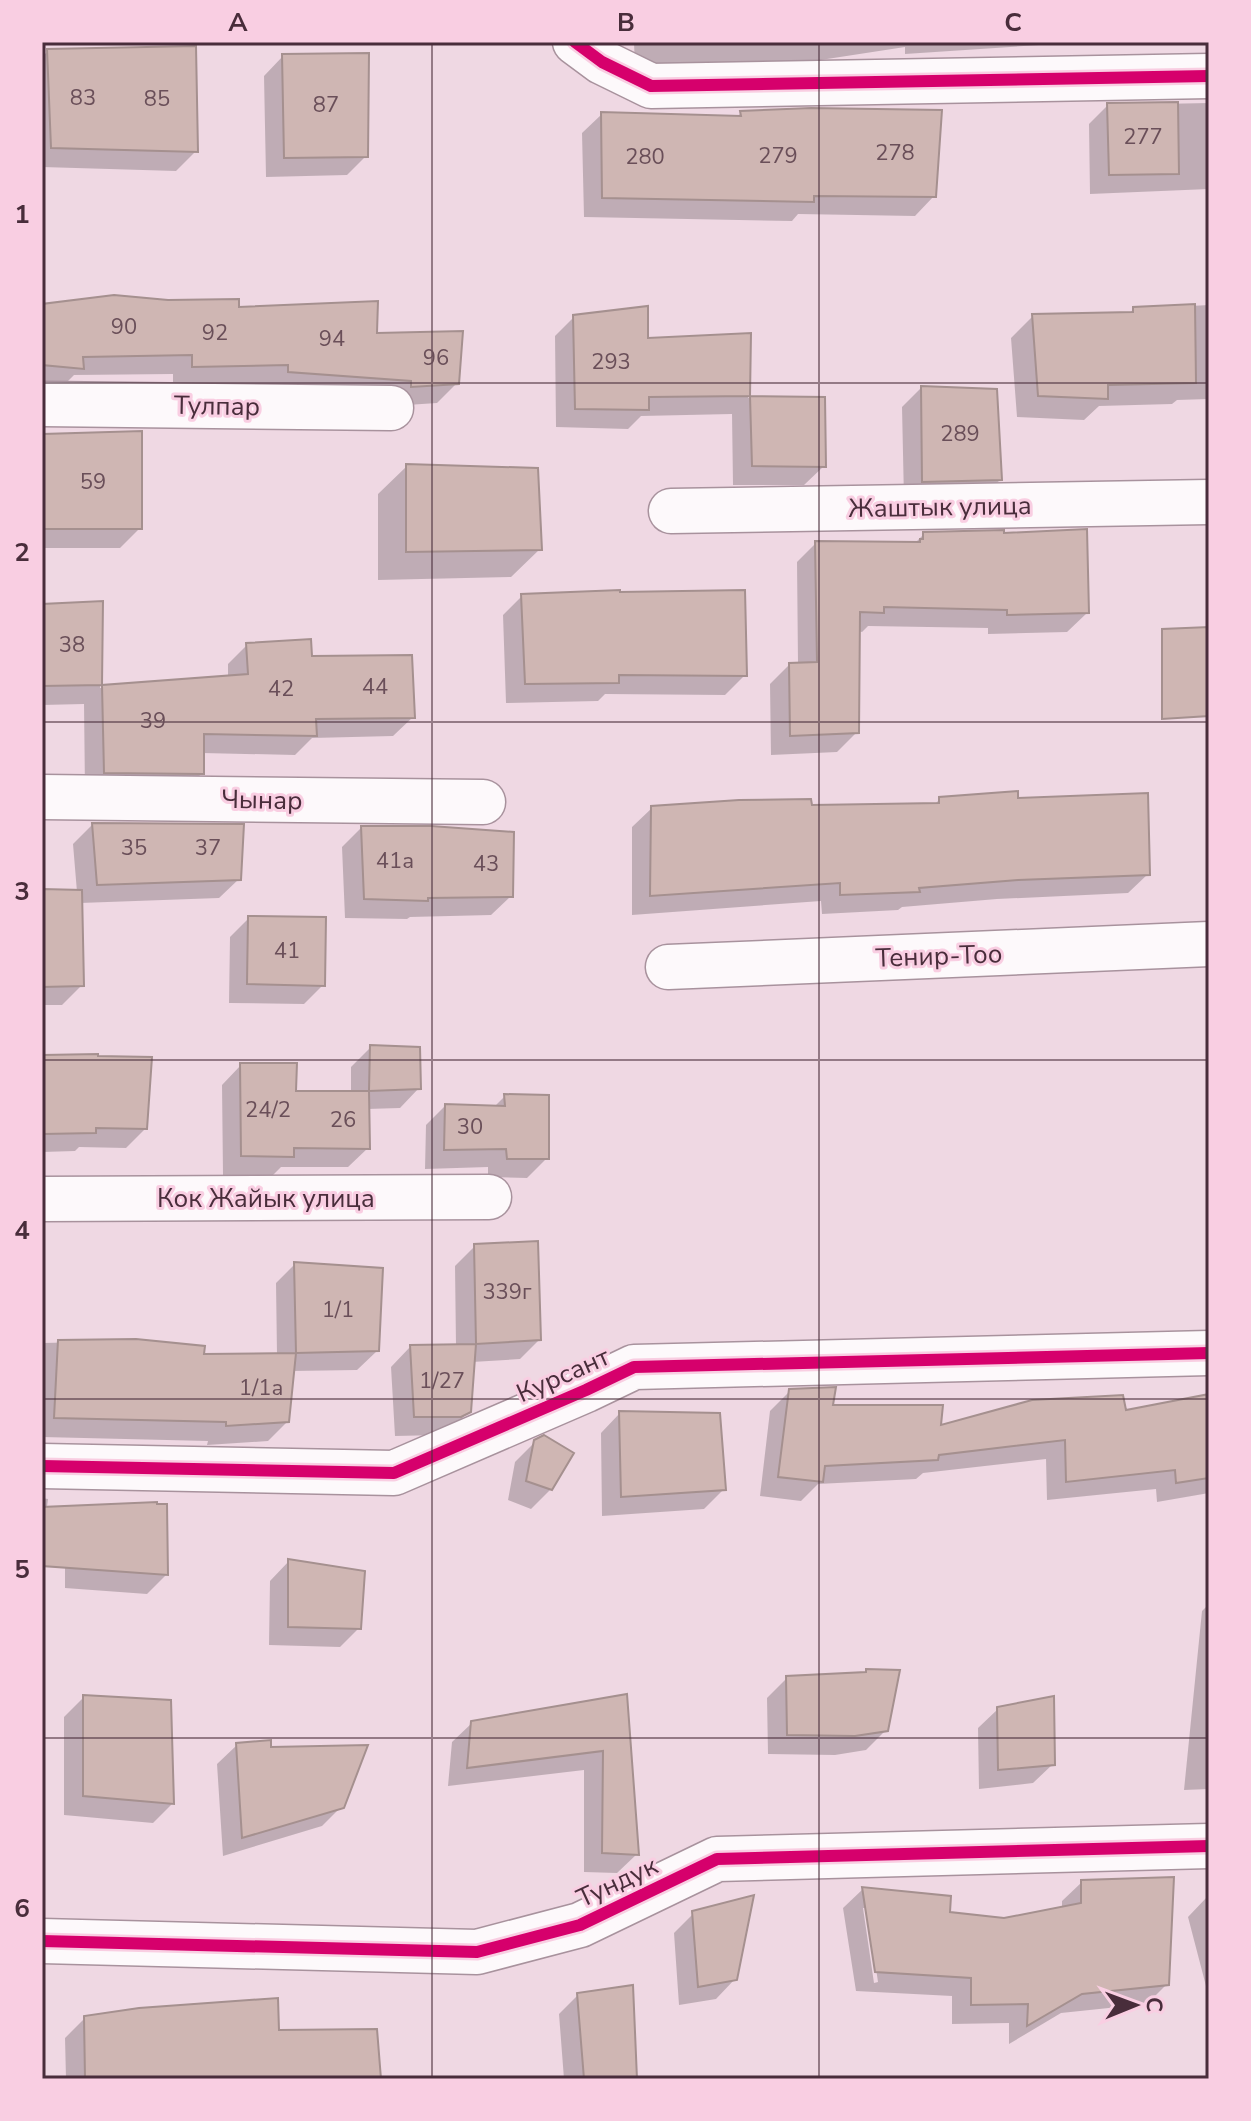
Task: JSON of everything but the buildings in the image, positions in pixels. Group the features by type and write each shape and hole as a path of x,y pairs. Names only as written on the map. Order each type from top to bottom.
{"street":[{"path":"575,42 602,62 651,86 1209,76"},
{"name":"Тулпар","path":"42,404 391,408"},
{"name":"Жаштык улица","path":"671,511 1209,502"},
{"name":"Чынар","path":"42,797 483,802"},
{"name":"Тенир-Тоо","path":"668,967 1209,944"},
{"name":"Кок Жайык улица","path":"42,1199 489,1197"},
{"name":"Курсант","path":"42,1466 394,1473 634,1367 1209,1353"},
{"name":"Тундук","path":"42,1941 477,1952 580,1925 717,1859 1209,1846"}],"cycle path":[{"path":"575,42 602,62 651,86 1209,76"},
{"path":"42,1466 394,1473 634,1367 1209,1353"},
{"path":"42,1941 477,1952 580,1925 717,1859 1209,1846"}]}
